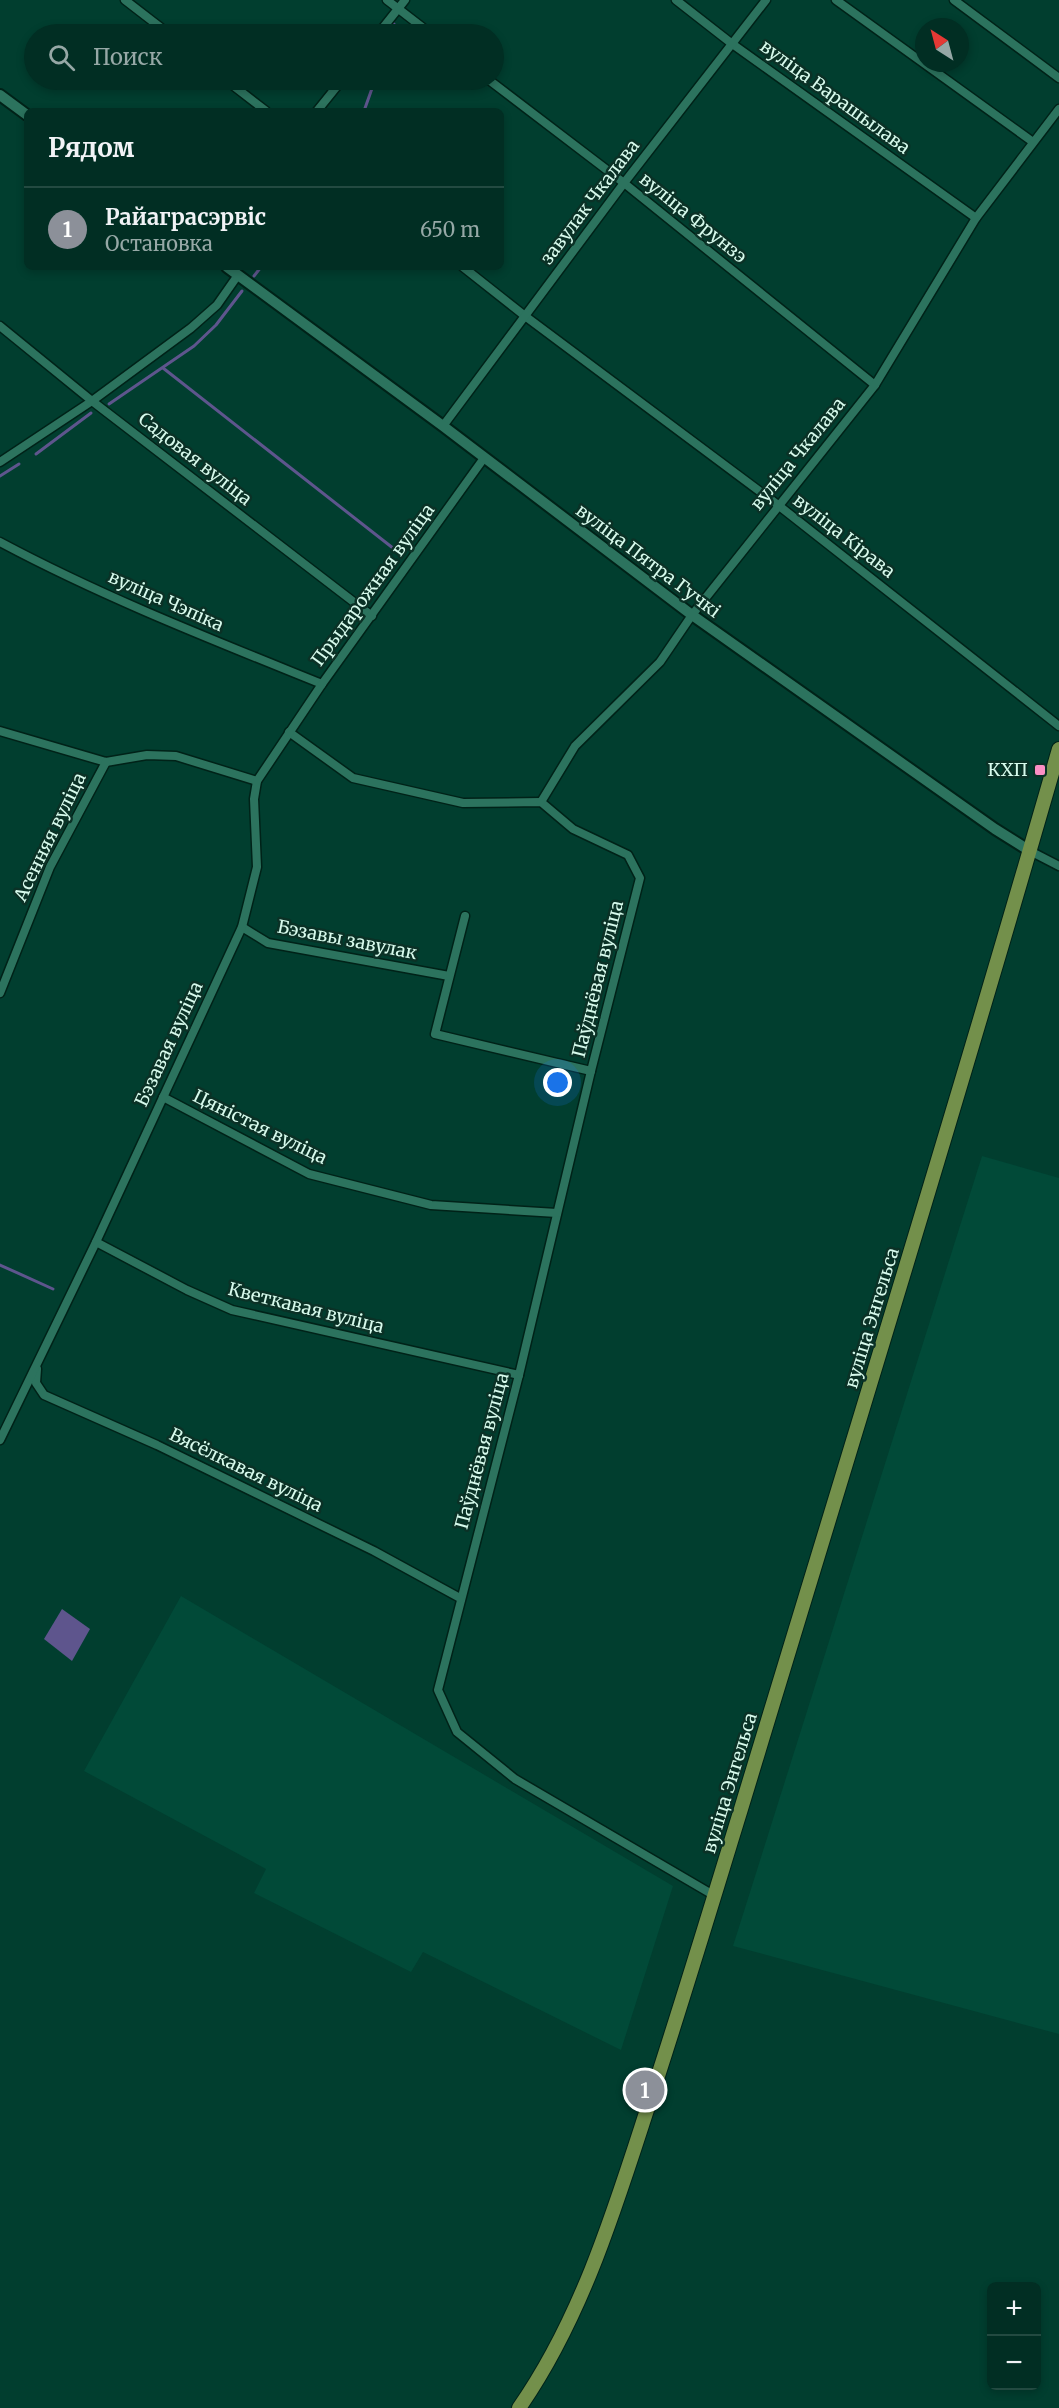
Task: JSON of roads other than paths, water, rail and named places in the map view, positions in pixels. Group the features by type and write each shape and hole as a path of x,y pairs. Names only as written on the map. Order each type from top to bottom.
{"main road":[{"name":"вуліца Энгельса","path":"519,2408 556,2350 591,2270 627,2172 715,1896 894,1311 1059,749"}],"street":[{"path":"125,0 156,24"},
{"path":"387,0 418,24"},
{"path":"386,24 405,0"},
{"name":"вуліца Варашылава","path":"676,0 731,43 976,218"},
{"name":"завулак Чкалава","path":"444,426 624,183 766,0"},
{"path":"836,0 1032,142"},
{"path":"954,0 1059,78"},
{"path":"239,90 262,108"},
{"path":"319,108 334,90"},
{"name":"вуліца Фрунзэ","path":"502,90 624,183 875,385"},
{"path":"0,95 24,113"},
{"name":"вуліца Чкалава","path":"540,802 575,746 660,662 692,615 875,385 976,218 1059,109"},
{"name":"вуліца Пятра Гучкі","path":"231,270 444,426 692,615 995,830 1030,852 1059,866"},
{"name":"вуліца Кірава","path":"467,270 778,505 1059,726"},
{"path":"0,462 92,401 191,328 217,305 238,275"},
{"name":"Садовая вуліца","path":"0,326 92,401 372,616"},
{"name":"Прыдарожная вуліца","path":"289,732 484,458"},
{"name":"вуліца Чэпіка","path":"0,542 32,559 203,636 322,684"},
{"path":"0,731 106,762 147,755 176,756 257,781"},
{"path":"289,732 353,778 463,803 540,802"},
{"name":"Бэзавая вуліца","path":"0,1440 96,1242 242,927 257,867 254,799 257,781 289,732"},
{"name":"Асенняя вуліца","path":"0,993 50,867 106,762"},
{"name":"Паўднёвая вуліца","path":"540,802 573,829 628,855 640,878 591,1071 519,1375 438,1690 457,1732 515,1779 715,1896"},
{"path":"465,916 435,1034 591,1071"},
{"name":"Бэзавы завулак","path":"242,927 268,943 449,976"},
{"name":"Цяністая вуліца","path":"163,1097 309,1174 430,1205 557,1213"},
{"name":"Кветкавая вуліца","path":"96,1242 187,1290 232,1310 519,1375"},
{"name":"Вясёлкавая вуліца","path":"38,1363 36,1383 44,1395 157,1445 354,1541 460,1598"}],"waterway":[{"path":"365,108 371,90"},
{"path":"254,276 259,270"},
{"path":"109,404 194,346 216,325 242,291"},
{"path":"163,368 398,552"},
{"path":"36,454 91,413"},
{"path":"0,476 19,464"},
{"path":"0,1265 53,1289"}],"place":[{"name":"КХП","path":"1040,770"},
{"name":"Райаграсэрвіс","path":"645,2090"}]}
